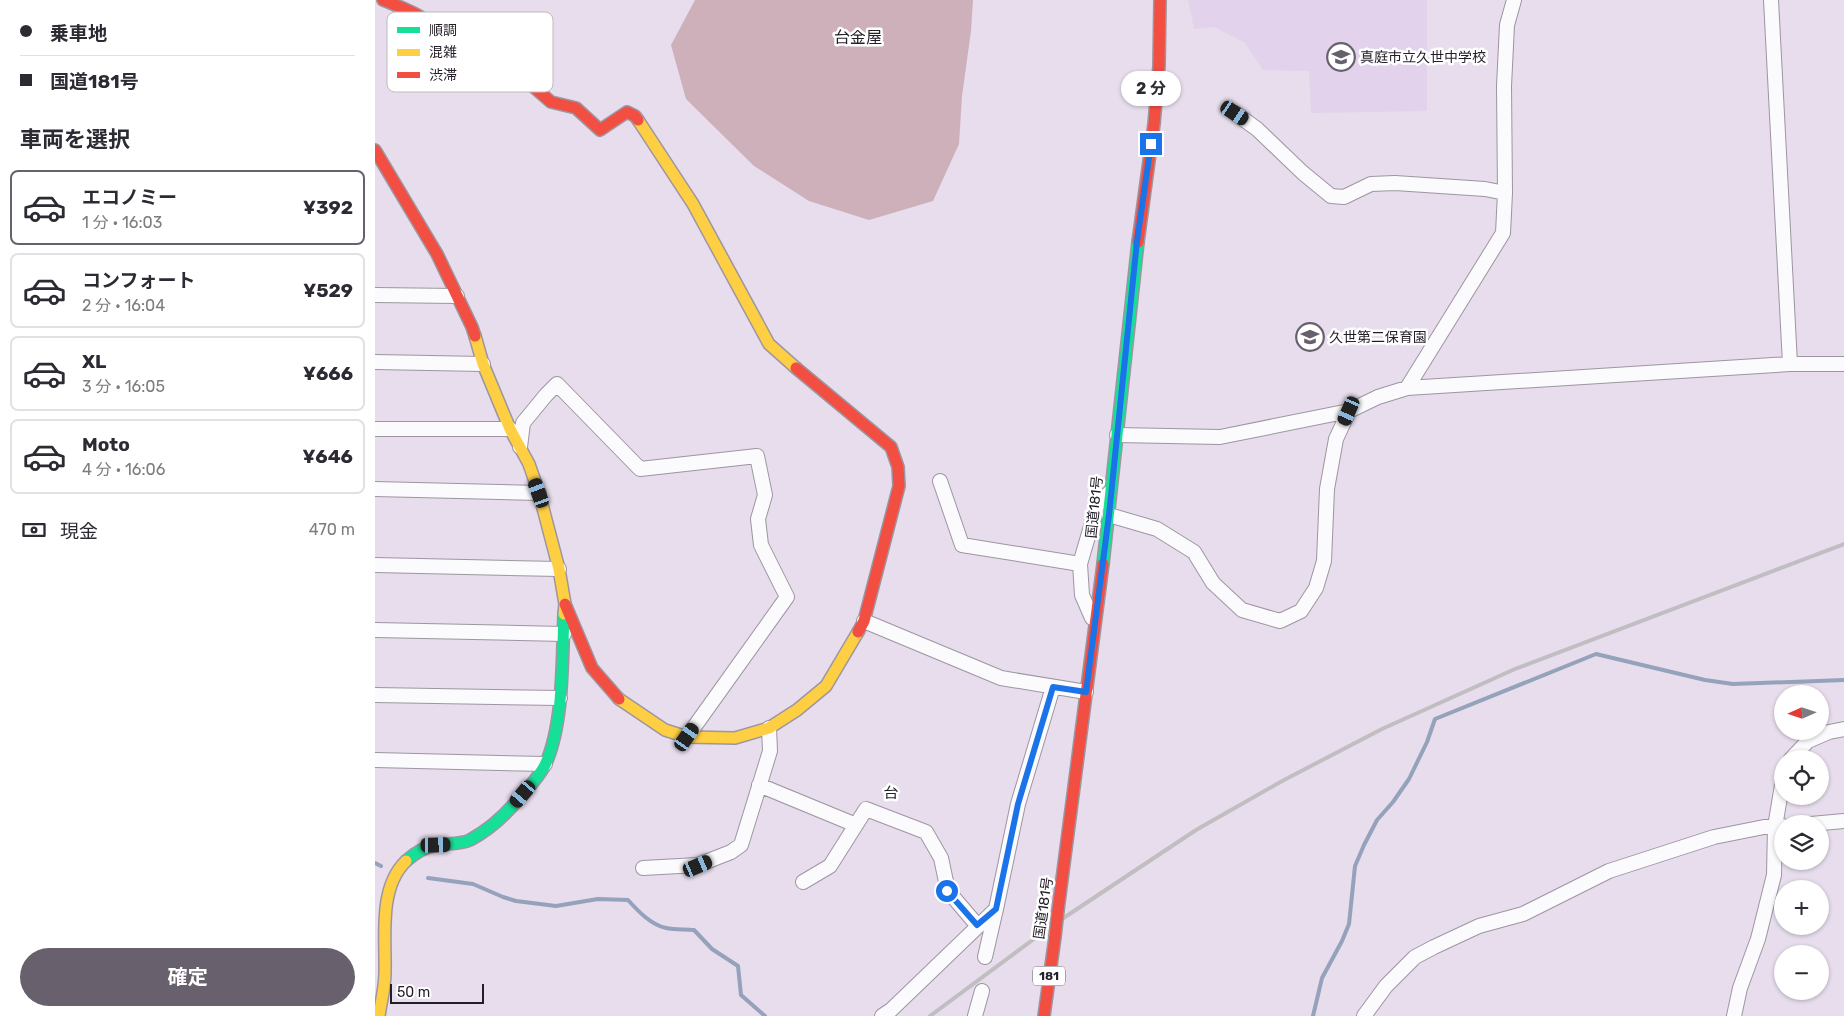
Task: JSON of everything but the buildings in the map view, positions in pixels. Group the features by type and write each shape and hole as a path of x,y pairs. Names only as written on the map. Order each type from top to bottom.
{"main road":[{"path":"383,0 413,12"},
{"name":"国道181号","path":"1044,1016 1109,515 1137,241 1155,115 1159,66 1160,0"},
{"path":"540,92 551,102 575,108 600,130 627,112 635,116 693,204 769,344 891,447 897,467 899,486 864,621 826,686 797,710 769,728 735,738 687,737 665,730 621,700 592,668 565,604"},
{"path":"375,150 437,254 472,327 483,364 510,429 529,464 539,493 559,569 565,604 560,698 556,728 545,764 535,780 510,809 492,824 469,840 451,845 436,845 417,851 403,864 390,886 386,914 385,976 379,1016"}],"street":[{"path":"1407,388 1503,233 1505,193 1504,86 1507,25 1514,0"},
{"path":"1771,0 1790,364"},
{"path":"1235,113 1257,129 1303,173 1331,196 1344,197 1371,184 1395,183 1485,189 1505,193"},
{"path":"375,295 457,296"},
{"path":"375,362 483,364"},
{"path":"1117,435 1220,437 1349,411 1378,397 1407,388 1790,364 1844,364"},
{"path":"520,447 523,423 545,395 557,384 640,469 757,456 765,495 757,519 761,545 787,597 687,737"},
{"path":"1109,515 1157,529 1194,552 1213,583 1242,610 1280,621 1301,611 1316,588 1324,561 1324,522 1328,481 1336,439 1349,411"},
{"path":"375,428 510,429"},
{"path":"940,481 962,545 1080,564"},
{"path":"375,490 539,493"},
{"path":"1095,623 1082,594 1080,564 1097,506 1111,490"},
{"path":"375,565 559,569"},
{"path":"864,621 1001,678 1086,692"},
{"path":"375,630 564,634"},
{"path":"985,957 1018,804 1053,687"},
{"path":"375,694 560,698"},
{"path":"643,868 698,866 731,852 741,845 770,751 769,728"},
{"path":"1800,750 1808,741 1829,732 1844,729"},
{"path":"375,760 545,764"},
{"path":"759,785 856,825"},
{"path":"803,882 830,866 866,809 926,832 941,858 947,891 977,925"},
{"path":"1829,822 1844,821"},
{"path":"1364,1016 1386,986 1415,957 1479,926 1523,914 1609,872 1714,837 1774,826"},
{"path":"1734,1016 1740,988 1757,939 1775,870"},
{"path":"882,1016 891,1010 977,925 996,909"},
{"path":"975,1016 982,991"}],"shaded area":[{"path":"695,0 973,0 971,31 962,96 959,144 933,201 869,220 809,201 754,166 686,99 671,45"},
{"name":"真庭市立久世中学校","path":"1188,0 1427,0 1427,111 1311,113 1309,71 1263,70 1245,43 1214,27 1194,29"}],"waterway":[{"path":"1313,1016 1322,978 1349,924 1355,866 1377,820 1393,802 1409,779 1427,742 1435,719 1596,654 1705,680 1733,684 1844,680"},
{"path":"375,863 381,866"},
{"path":"428,878 473,884 516,901 556,906 598,899 628,900 655,924 666,928 694,930 712,949 738,966 741,995 765,1016"}],"railway":[{"path":"930,1016 1050,927 1196,830 1284,780 1382,729 1515,669 1844,544"}],"traffic: fast":[{"path":"1103,564 1138,242"},
{"path":"406,861 428,847 466,842 483,832 512,807 542,770 551,749 559,711 564,614"}],"traffic: slow":[{"path":"638,120 693,204 769,344 796,368"},
{"path":"475,336 483,364 510,429 529,464 539,493 559,569 565,604 564,614"},
{"path":"619,699 665,730 687,737 735,738 769,728 797,710 826,686 858,632"},
{"path":"379,1016 385,978 385,914 387,899 397,872 406,861"}],"traffic: jam":[{"path":"383,0 411,12"},
{"path":"1138,242 1154,124 1159,66 1160,0"},
{"path":"540,92 551,102 576,108 600,130 627,112 638,120"},
{"path":"375,150 437,254 475,336"},
{"path":"796,368 891,447 898,467 899,486 864,621 858,632"},
{"path":"1058,910 1103,564"},
{"path":"565,604 592,668 619,699"},
{"path":"1055,937 1058,910"},
{"path":"1044,1016 1055,937"}],"place":[{"name":"真庭市立久世中学校","path":"1341,57"},
{"name":"久世第二保育園","path":"1310,337"}],"district":[{"name":"台金屋","path":"858,37"},
{"name":"台","path":"891,793"}],"route":[{"path":"947,891 977,925 996,909 1018,804 1053,687 1086,692 1109,515 1137,241 1151,144"}]}
